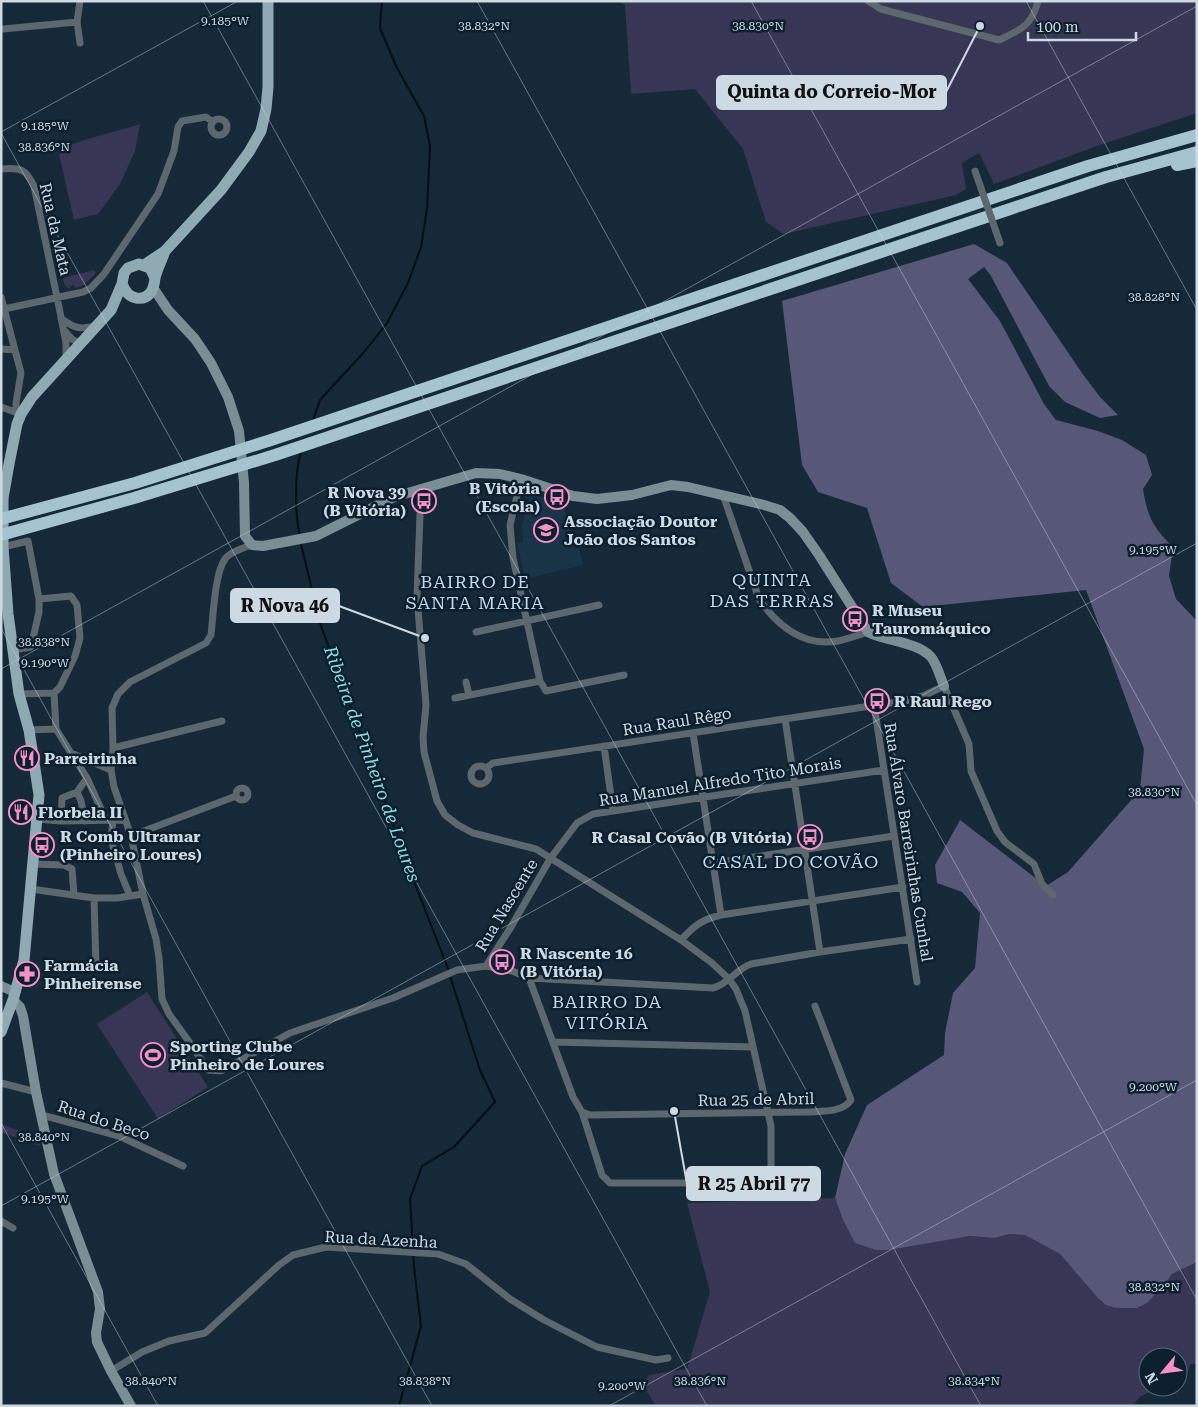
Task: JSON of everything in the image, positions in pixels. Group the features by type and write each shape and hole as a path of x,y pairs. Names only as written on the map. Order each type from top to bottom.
{"highway":[{"path":"1073,171 1114,154 1197,128"},
{"path":"2,532 135,483 271,440 1073,171 1142,149 1197,135"},
{"path":"2,532 134,498 275,455 1106,177 1197,152"},
{"path":"984,218 1107,182 1197,161"}],"main road":[{"path":"144,265 165,251 221,190 249,152 261,131 268,87 268,1"},
{"path":"111,310 147,290 165,251"},
{"path":"1,1032 24,960 39,795 29,730 19,694 8,614 2,532 4,490 14,439 21,414 32,398 111,310 122,284 122,278 128,268 138,264 150,268 147,290"},
{"path":"122,284 128,294 147,290"}],"street":[{"path":"80,1 76,22 80,43"},
{"path":"868,1 881,8 999,40 1024,27 1035,14 1038,1"},
{"path":"3,29 76,22"},
{"path":"4,309 83,292 91,288 104,274 158,194 172,159 178,127 182,121 206,117 213,122"},
{"name":"Rua da Mata","path":"1,169 25,171 34,186 66,343 66,361"},
{"path":"975,171 1000,243"},
{"path":"147,290 183,324 211,363 228,396 239,431 244,483 245,536 252,545"},
{"path":"1,297 21,373 16,408 21,414"},
{"path":"61,318 71,326 80,329 98,326"},
{"path":"63,330 72,340 83,342"},
{"path":"1,349 15,350"},
{"path":"1,407 21,414"},
{"path":"911,939 750,964 742,967 723,985 713,988 529,978 512,971 486,966 457,970 393,998 290,1033 221,1071 212,1072 208,1070 169,1014 162,999 157,949 131,836 114,787 111,770 113,748 112,708 118,694 130,682 206,643 211,635 219,569 225,558 240,549 252,545 263,546 310,538 394,497 476,473 500,474 572,496 597,499 632,495 671,486 688,487 780,510 803,532 868,632 922,650 930,656 969,744 971,772 997,831 1005,842 1034,864 1042,884 1054,895"},
{"path":"521,479 510,525 513,558 540,681 546,692 624,675"},
{"path":"421,488 418,597 426,705 423,737 424,752 437,801 445,814 458,825 473,833 536,849 681,940 712,963 729,979 736,989 743,1006 771,1126 771,1170 769,1176 756,1183 610,1183 602,1175 582,1112 573,1097 529,978"},
{"path":"723,495 759,599 769,614 801,637 822,641 837,641 868,632"},
{"path":"2,532 28,541 39,599 39,612 31,647 13,650"},
{"path":"19,694 54,693 60,687 75,656 80,638 77,605 71,596 39,599"},
{"path":"476,632 599,605"},
{"path":"455,698 540,681"},
{"path":"466,682 469,695"},
{"name":"Rua Raul Rêgo","path":"486,768 493,763 897,702 923,696 944,686"},
{"path":"54,693 56,729 88,780 109,820 111,839 121,874 130,896"},
{"name":"Rua Álvaro Barreirinhas Cunhal","path":"874,705 918,982"},
{"path":"785,719 820,952"},
{"path":"113,748 222,721"},
{"path":"29,730 56,729"},
{"path":"693,733 721,916"},
{"path":"604,746 613,811"},
{"path":"71,753 111,770"},
{"name":"Rua Manuel Alfredo Tito Morais","path":"550,859 577,824 594,814 884,770"},
{"path":"61,821 62,798 77,792 88,780"},
{"path":"77,792 85,821"},
{"path":"131,836 236,796"},
{"path":"37,819 61,821 124,820"},
{"path":"714,863 894,836"},
{"name":"Rua Nascente","path":"486,966 511,928 550,859"},
{"path":"33,864 64,866 72,869 74,895"},
{"path":"681,940 694,926 705,919 903,888"},
{"path":"31,889 94,898 143,894"},
{"path":"94,898 96,968"},
{"path":"1,986 14,996 23,1016 36,1092 54,1174 98,1292 100,1309 96,1333 97,1342 131,1406"},
{"name":"Rua 25 de Abril","path":"582,1112 590,1114 768,1113 835,1110 847,1105 851,1100 815,1006"},
{"path":"553,1042 753,1047"},
{"path":"1,1083 36,1092"},
{"name":"Rua do Beco","path":"42,1115 118,1136 183,1166"},
{"path":"1,1222 13,1228"},
{"name":"Rua da Azenha","path":"111,1371 142,1352 169,1342 205,1333 293,1255 326,1247 438,1254 466,1264 510,1299 597,1347 656,1360 668,1358"}],"shaded area":[{"path":"618,1 1197,1 1197,113 1097,146 994,184 979,153 962,163 966,189 956,195 784,234 766,222 743,149 695,89 631,94 625,5"},
{"path":"140,124 135,151 120,184 98,214 74,220 58,150 81,141"},
{"path":"974,244 1007,263 1082,373 1100,397 1118,415 1100,418 1065,402 1049,386 991,276 984,267 968,279 1000,321 1044,404 1056,420 1098,431 1122,440 1146,455 1152,475 1143,489 1149,515 1160,533 1173,547 1169,576 1176,599 1197,621 1197,1262 1172,1274 1162,1288 1147,1303 1137,1308 1116,1308 1106,1305 1060,1254 1025,1235 1010,1234 994,1238 970,1236 888,1250 876,1250 855,1243 843,1220 835,1198 845,1154 867,1105 944,1055 945,1033 953,993 975,968 980,913 962,892 937,883 935,865 960,820 1046,886 1068,872 1140,790 1144,749 1086,590 923,607 891,583 867,508 818,492 802,465 782,301"},
{"path":"94,270 96,273 84,285 75,288 74,285 70,286 70,289 65,286 63,278"},
{"name":"Associação Doutor João dos Santos","path":"527,490 532,490 531,493 544,498 551,496 563,501 574,549 579,548 583,565 525,579 517,543 523,542 522,525 529,499 523,497"},
{"name":"Sporting Clube Pinheiro de Loures","path":"147,992 208,1087 158,1119 97,1024"},
{"path":"1,1124 39,1138 40,1146 1,1132"},
{"path":"835,1198 843,1220 876,1250 970,1236 994,1238 1010,1234 1025,1235 1060,1254 1083,1280 1128,1308 1137,1308 1147,1303 1162,1288 1172,1274 1197,1262 1197,1364 1190,1364 1188,1370 1188,1347 1138,1347 1138,1397 1140,1397 1132,1406 656,1406 643,1385 649,1375 687,1369 710,1292 687,1203"}],"waterway":[{"name":"Ribeira de Pinheiro de Loures","path":"313,420 320,400 365,351 387,323 408,283 421,247 427,209 430,146 424,116 397,68 380,28 382,1"},
{"name":"Ribeira de Pinheiro de Loures","path":"300,536 296,494 297,471 301,452"},
{"name":"Ribeira de Pinheiro de Loures","path":"301,544 320,623 415,884 449,971"},
{"name":"Ribeira de Pinheiro de Loures","path":"399,1406 421,1326 414,1267 410,1199 422,1166 454,1147 495,1102 480,1070 450,976"}],"place":[{"name":"Quinta do Correio-Mor","path":"980,26"},
{"name":"B Vitória (Escola)","path":"557,497"},
{"name":"R Nova 39 (B Vitória)","path":"424,501"},
{"name":"Associação Doutor João dos Santos","path":"546,530"},
{"name":"R Museu Tauromáquico","path":"855,619"},
{"name":"R Nova 46","path":"425,638"},
{"name":"R Raul Rego","path":"877,701"},
{"name":"Parreirinha","path":"27,758"},
{"name":"Florbela II","path":"21,812"},
{"name":"R Casal Covão (B Vitória)","path":"810,837"},
{"name":"R Comb Ultramar (Pinheiro Loures)","path":"42,845"},
{"name":"R Nascente 16 (B Vitória)","path":"502,962"},
{"name":"Farmácia Pinheirense","path":"27,974"},
{"name":"Sporting Clube Pinheiro de Loures","path":"153,1055"},
{"name":"R 25 Abril 77","path":"674,1111"}],"district":[{"name":"QUINTA DAS TERRAS","path":"772,590"},
{"name":"BAIRRO DE SANTA MARIA","path":"475,592"},
{"name":"CASAL DO COVÃO","path":"791,862"},
{"name":"BAIRRO DA VITÓRIA","path":"607,1012"}]}
